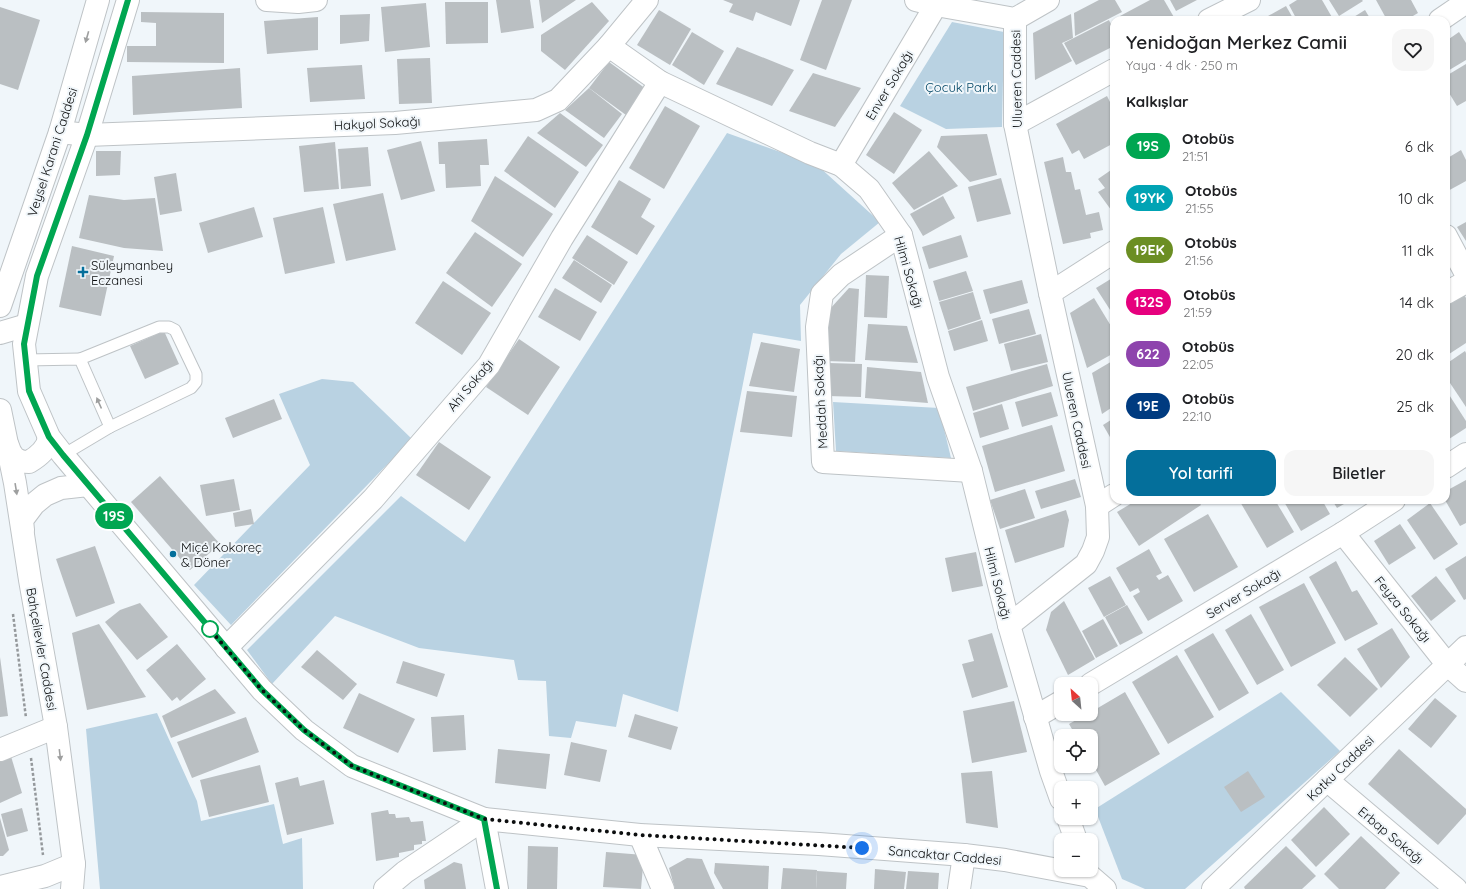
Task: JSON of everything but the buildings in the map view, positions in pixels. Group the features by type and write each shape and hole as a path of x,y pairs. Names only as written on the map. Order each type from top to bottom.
{"street":[{"name":"Veysel Karani Caddesi","path":"0,303 60,132 98,0"},
{"name":"Veysel Karani Caddesi","path":"27,325 37,276 87,135 128,0"},
{"path":"266,0 298,2 316,0"},
{"name":"Hakyol Sokağı","path":"60,132 87,135 395,123 536,110 558,100 609,46 648,0"},
{"path":"926,3 1019,9 1048,0"},
{"path":"1217,16 1249,0"},
{"path":"1446,16 1465,2"},
{"name":"Enver Sokağı","path":"841,165 926,3"},
{"name":"Ulueren Caddesi","path":"1009,626 1086,564 1098,537 1105,500 1050,293 1015,124 1019,9"},
{"name":"Hilmi Sokağı","path":"609,46 660,82 810,153 841,165 869,189 901,235 938,377 971,471 1009,626"},
{"path":"1015,124 1110,72"},
{"name":"Ahi Sokağı","path":"226,648 373,499 489,365 562,238 660,82"},
{"name":"Meddah Sokağı","path":"901,235 841,275 822,294 816,327 823,462 971,471"},
{"path":"1450,244 1466,274"},
{"path":"0,272 19,250"},
{"path":"1050,293 1110,255"},
{"path":"1450,291 1466,282"},
{"path":"0,303 27,325"},
{"path":"0,333 27,325"},
{"path":"8,446 10,454 16,460 29,462 44,450 48,443 49,437 29,391 24,344 27,325"},
{"name":"Bahçelievler Caddesi","path":"0,410 8,446 56,727 74,864 72,889"},
{"name":"Sancaktar Caddesi","path":"49,437 262,690 304,730 352,766 484,819 640,835 819,844 964,855 1005,860 1094,878"},
{"path":"1450,464 1466,454"},
{"path":"23,537 22,520 34,504 45,495 61,488 88,485"},
{"name":"Server Sokağı","path":"1098,680 1343,533 1388,504"},
{"name":"Feyza Sokağı","path":"1343,533 1447,664 1466,681"},
{"path":"1009,626 1054,781"},
{"name":"Kotku Caddesi","path":"1214,889 1466,647"},
{"path":"1035,717 1054,706"},
{"path":"0,750 56,727"},
{"name":"Erbap Sokağı","path":"1326,780 1456,889"},
{"path":"385,889 405,872 484,819 497,889"},
{"path":"640,835 663,889"},
{"path":"959,889 964,855"},
{"path":"0,886 45,876 74,864"}],"lane":[{"path":"26,360 80,359 159,327 168,326 175,330 196,374 196,382 191,388 110,427 63,455"},
{"path":"80,359 110,427"}],"path":[{"path":"13,612 45,876"}],"green space":[{"name":"Çocuk Parkı","path":"952,22 1004,32 1002,127 946,129 900,106"},
{"path":"727,133 817,165 880,222 841,254 800,305 801,341 753,333 678,712 623,694 616,727 576,721 571,738 549,736 546,681 518,680 514,660 419,648 335,616 272,684 247,650 401,496 465,542"},
{"path":"322,379 353,382 412,439 231,625 194,585 310,465 279,394"},
{"path":"833,402 939,408 951,458 836,451"},
{"path":"1281,692 1340,751 1185,889 1145,889 1122,879 1098,817 1098,807"},
{"path":"157,713 197,801 201,821 274,804 283,844 302,838 303,889 100,889 86,729"}],"bus line":[{"name":"19S","path":"128,0 87,135 37,276 24,344 29,391 49,437 63,455 262,690 304,730 352,766 484,819 497,889"}],"place":[{"name":"Süleymanbey Eczanesi","path":"83,272"},
{"name":"Miçé Kokoreç & Döner","path":"173,554"}],"route":[{"path":"210,629 206,625 262,690 304,730 352,766 484,819 640,835 819,844 862,848"}]}
